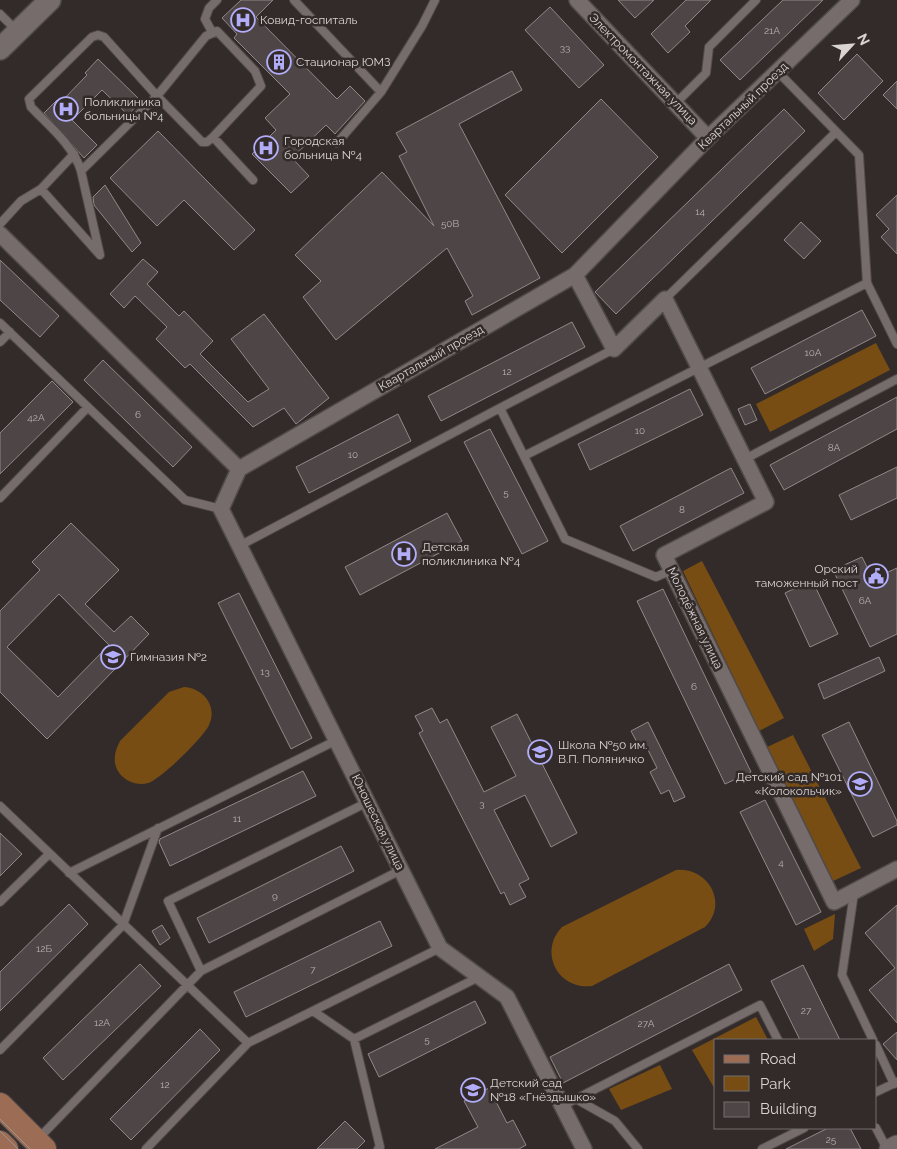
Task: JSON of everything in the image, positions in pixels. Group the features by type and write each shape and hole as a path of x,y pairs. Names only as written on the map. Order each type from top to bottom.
{"main road":[{"path":"0,49 50,0"},
{"path":"0,1105 36,1146"},
{"path":"0,1143 6,1149"}],"street":[{"name":"Электромонтажная улица","path":"577,0 708,138"},
{"name":"Квартальный проезд","path":"239,470 575,274 708,138 852,0"},
{"path":"0,234 239,470 221,509"},
{"path":"575,274 614,349 665,299"},
{"name":"Молодёжная улица","path":"665,299 766,502 664,555 834,902 897,870"},
{"name":"Юношеская улица","path":"221,509 241,545 440,948 507,997 584,1149"},
{"path":"888,1149 897,1145"}],"lane":[{"path":"212,32 204,18 209,8 217,0"},
{"path":"294,0 381,92"},
{"path":"337,143 381,92 422,26 435,0"},
{"path":"676,104 706,73 709,47 756,0"},
{"path":"0,14 17,32"},
{"path":"41,189 100,256 81,171 74,154 31,107 29,100 92,37 98,35 104,37 157,96 202,142 207,142 261,86 255,71 217,31 212,32 206,36 157,96 81,171"},
{"path":"778,72 859,155 867,283 897,344"},
{"path":"665,299 836,132"},
{"path":"212,137 253,180"},
{"path":"0,224 21,200 41,189 74,154"},
{"path":"524,456 867,283"},
{"path":"0,323 185,500 221,509"},
{"path":"0,342 10,332"},
{"path":"241,545 614,349"},
{"path":"745,459 897,379"},
{"path":"0,498 88,407"},
{"path":"500,408 565,539 656,577 672,570"},
{"path":"69,874 337,740"},
{"path":"200,971 168,901 368,802"},
{"path":"0,806 248,1044"},
{"path":"0,1050 123,925 158,828"},
{"path":"0,902 49,854"},
{"path":"36,1146 200,971 401,870"},
{"path":"854,892 842,976 873,1039"},
{"path":"146,1149 248,1044 440,948"},
{"path":"354,1039 479,977"},
{"path":"562,1106 760,1005 777,1039"},
{"path":"313,1011 354,1039 379,1148"},
{"path":"877,1047 896,1083 877,1092"},
{"path":"576,1099 615,1121 638,1149"},
{"path":"762,1149 802,1129"},
{"path":"877,1129 888,1149"}],"green space":[{"path":"876,343 890,370 770,432 756,404"},
{"path":"702,561 784,718 759,731 683,571"},
{"path":"184,687 203,694 207,699 212,711 209,725 199,739 181,757 154,780 140,784 126,779 117,770 115,762 116,749 120,741 169,692"},
{"path":"793,735 861,868 831,882 765,748"},
{"path":"676,870 697,874 706,880 712,888 715,908 712,918 705,927 592,986 580,986 561,976 552,958 552,947 555,937 562,927"},
{"path":"835,914 833,939 814,951 804,929"},
{"path":"756,1017 767,1039 714,1039 714,1088 692,1050"},
{"path":"660,1065 672,1089 621,1110 609,1089"}],"building":[{"name":"Стационар ЮМЗ","path":"241,0 273,0 256,17 337,99 350,86 365,101 335,134 326,125 292,158 309,176 291,193 252,154 276,130 265,118 290,94 234,38 237,34 222,18"},
{"path":"618,0 654,0 635,18"},
{"path":"686,0 711,0 685,26 690,32 668,53 651,34"},
{"path":"783,0 823,0 740,80 720,60"},
{"path":"550,7 604,65 579,88 525,30"},
{"path":"857,54 883,81 844,120 818,93"},
{"name":"Поликлиника больницы №4","path":"98,59 141,101 128,115 102,90 72,120 97,145 84,158 44,113 57,100 60,103 87,75 85,73"},
{"path":"512,71 522,90 459,124 540,278 472,315 465,301 473,296 447,248 336,340 303,297 321,281 295,255 382,172 434,226 399,156 407,152 396,133"},
{"path":"897,81 897,109 883,95"},
{"path":"601,99 658,157 562,253 505,195"},
{"path":"784,109 805,131 616,314 595,292"},
{"path":"158,131 255,230 234,250 184,200 157,226 110,178"},
{"path":"105,185 141,243 132,252 94,205 93,197"},
{"path":"897,195 897,254 881,237 889,229 876,215"},
{"path":"801,222 821,241 804,259 784,240"},
{"path":"143,259 158,272 147,284 179,316 184,311 213,341 200,354 248,402 269,389 231,339 264,314 329,398 296,424 284,408 253,427 190,364 185,368 156,339 167,327 135,296 124,308 110,294"},
{"path":"0,260 59,316 40,337 0,300"},
{"path":"862,310 876,336 765,394 751,368"},
{"path":"572,322 585,347 441,421 428,396"},
{"path":"103,360 192,447 173,467 84,380"},
{"path":"52,381 73,402 0,474 0,433"},
{"path":"690,389 703,415 590,470 578,444"},
{"path":"897,397 897,429 784,490 770,465"},
{"path":"750,404 757,420 745,425 738,409"},
{"path":"398,414 411,441 309,493 296,467"},
{"path":"490,429 548,541 522,554 464,442"},
{"path":"897,467 897,498 851,520 839,495"},
{"path":"731,468 744,493 633,551 620,526"},
{"name":"Детская поликлиника №4","path":"447,513 462,541 360,595 345,567"},
{"path":"71,523 119,570 85,604 114,632 131,616 149,634 47,739 0,692 0,611 40,570 32,562","holes":["59,594 109,645 58,697 7,647"]},
{"path":"862,557 873,579 897,568 897,634 870,647 833,570"},
{"path":"812,580 838,634 810,647 785,593"},
{"path":"663,589 751,772 725,784 637,601"},
{"path":"239,593 312,738 291,749 218,603"},
{"path":"879,657 885,671 824,699 818,684"},
{"path":"432,708 440,723 447,719 484,792 516,776 491,727 517,714 577,833 551,847 525,795 494,810 529,879 519,884 526,897 510,905 504,892 501,894 419,733 423,731 415,716"},
{"path":"648,722 685,797 674,802 669,790 661,794 650,772 657,768 645,744 639,746 631,731"},
{"path":"849,722 897,821 897,825 873,837 822,735"},
{"path":"303,771 316,796 170,866 159,842 160,839"},
{"path":"765,800 821,912 796,925 740,812"},
{"path":"0,833 22,854 0,876"},
{"path":"341,846 354,871 209,943 197,918"},
{"path":"69,904 88,924 0,1011 0,972"},
{"path":"897,905 897,1023 869,990 895,968 865,933"},
{"path":"380,921 392,946 246,1017 234,992"},
{"path":"162,925 170,938 160,945 152,931"},
{"path":"140,964 161,986 63,1080 43,1058"},
{"path":"729,964 742,990 563,1083 550,1057"},
{"path":"803,965 840,1039 800,1039 771,981"},
{"path":"475,1001 486,1023 379,1077 368,1054"},
{"path":"200,1029 220,1050 131,1140 110,1119"},
{"path":"897,1032 897,1060 883,1044"},
{"path":"489,1088 507,1123 513,1120 526,1145 519,1149 435,1149 478,1127 464,1101"},
{"path":"345,1121 365,1141 357,1149 317,1149"},
{"path":"826,1129 851,1129 861,1149 786,1149"}],"tram line":[{"path":"0,1119 30,1149"},
{"path":"0,1131 18,1149"}],"place":[{"name":"Ковид-госпиталь","path":"243,20"},
{"name":"Стационар ЮМЗ","path":"279,62"},
{"name":"Поликлиника больницы №4","path":"66,109"},
{"name":"Городская больница №4","path":"266,148"},
{"name":"Детская поликлиника №4","path":"404,554"},
{"name":"Орский таможенный пост","path":"876,576"},
{"name":"Гимназия №2","path":"113,657"},
{"name":"Школа №50 им. В.П. Поляничко","path":"540,752"},
{"name":"Детский сад №101 «Колокольчик»","path":"860,784"},
{"name":"Детский сад №18 «Гнёздышко»","path":"473,1090"}]}
